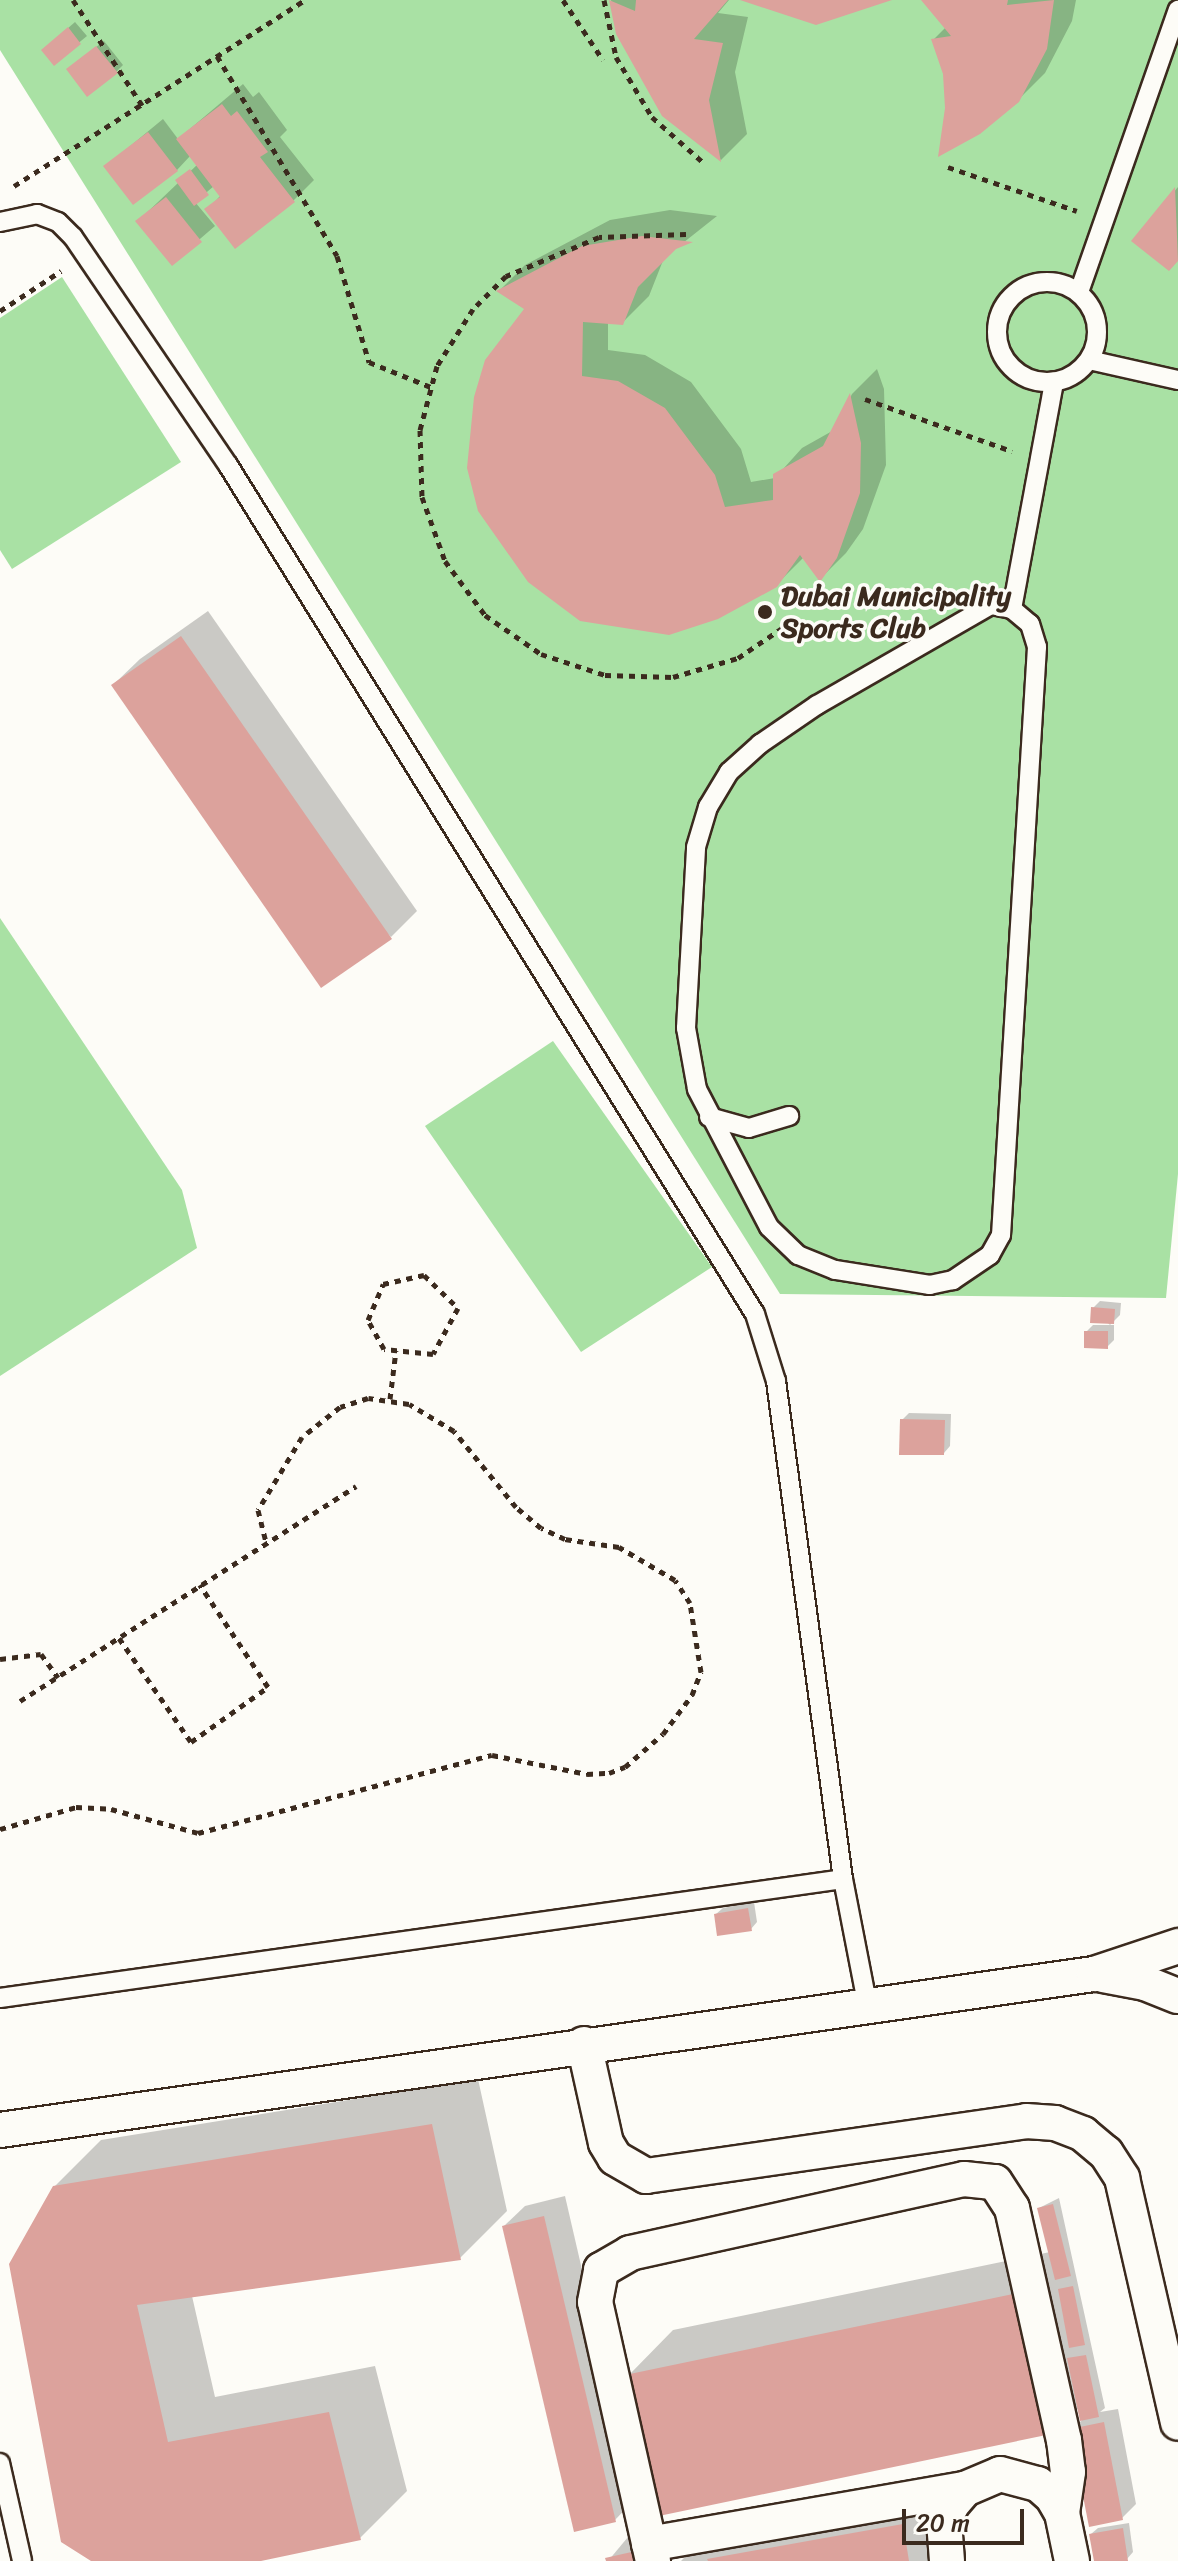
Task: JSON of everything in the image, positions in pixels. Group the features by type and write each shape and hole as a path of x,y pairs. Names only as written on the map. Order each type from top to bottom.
{"street":[{"path":"0,2130 867,2003 1094,1974 1178,1946"},
{"path":"1094,1974 1145,1983 1178,1996"},
{"path":"584,2044 606,2143 622,2164 646,2176 1026,2121 1055,2123 1083,2134 1106,2153 1122,2178 1178,2423"},
{"path":"1062,2513 1038,2484 1020,2476 1000,2474 965,2489 651,2552 595,2302 601,2270 630,2253 980,2177 995,2182 1012,2208 1064,2440 1068,2472 1062,2513 1072,2561"},
{"path":"947,2561 944,2521 965,2489"}],"lane":[{"path":"1079,292 1178,10"},
{"path":"0,222 14,215 58,222 86,255 228,465 755,1314 776,1381 843,1879 867,2003"},
{"path":"1057,282 1079,292 1094,312 1097,337 1089,360 1074,375 1054,382 1029,379 1009,365 998,343 998,318 1010,296 1032,283 1057,282"},
{"path":"1089,360 1178,380"},
{"path":"1012,609 1054,382"},
{"path":"991,605 1012,609 1030,624 1037,647 1006,1213 990,1255 974,1270 930,1285 816,1264 769,1227 709,1117 689,1059 686,997 696,847 715,796 729,772 760,744 817,705 971,613 991,605"},
{"path":"709,1117 749,1128 789,1116"},
{"path":"0,1998 843,1879"},
{"path":"0,2463 22,2561"}],"path":[{"path":"73,0 142,105"},
{"path":"0,195 305,0"},
{"path":"563,0 603,60"},
{"path":"604,0 616,57 652,117 705,164"},
{"path":"217,56 337,256 369,362 431,387"},
{"path":"948,167 1104,220"},
{"path":"686,234 599,237 506,276 473,309 437,366 420,430 422,497 445,561 485,615 541,654 605,675 673,677 738,658 794,620"},
{"path":"0,311 86,255"},
{"path":"865,399 1039,461"},
{"path":"424,1275 458,1308 433,1354 396,1350 384,1349 368,1320 383,1284 424,1275"},
{"path":"390,1399 396,1350"},
{"path":"0,1829 76,1807 111,1809 198,1833 492,1755 587,1774 609,1773 625,1767 663,1734 692,1695 701,1672 690,1603 675,1580 631,1551 565,1539 541,1528 516,1507 454,1431 432,1414 390,1399 340,1407 302,1437 258,1510 266,1543"},
{"path":"20,1701 356,1486"},
{"path":"119,1638 191,1742 268,1687 200,1585"},
{"path":"0,1659 41,1654 58,1677"}],"green space":[{"name":"Dubai Municipality Sports Club","path":"0,0 1178,0 1178,1174 1166,1298 780,1294 0,50"},
{"path":"62,277 181,462 12,569 0,550 0,318"},
{"path":"0,918 182,1190 197,1248 0,1376"},
{"path":"553,1041 712,1267 581,1352 425,1126"}],"building":[{"path":"609,0 635,11 636,0 728,0 694,39 723,43 709,100 721,162 662,116 616,34"},
{"path":"740,0 892,0 816,25"},
{"path":"921,0 1008,0 1007,5 1054,0 1047,49 1019,102 980,134 938,157 945,108 943,74 931,39 951,36"},
{"path":"68,27 81,44 54,66 41,50"},
{"path":"96,46 118,73 87,97 66,69"},
{"path":"222,104 231,116 237,111 268,152 260,157 295,202 235,249 204,209 220,197 176,139"},
{"path":"148,132 178,171 133,205 103,166"},
{"path":"190,169 209,195 194,206 175,180"},
{"path":"1175,187 1178,261 1169,271 1131,241"},
{"path":"166,197 202,242 172,266 135,221"},
{"path":"642,236 693,242 676,249 638,287 623,325 583,322 582,376 618,381 665,408 715,475 725,507 773,500 773,474 823,446 850,393 861,443 860,493 837,558 820,582 800,555 777,587 718,619 669,635 580,621 528,582 478,511 467,468 474,397 485,360 524,309 496,291 582,246"},
{"path":"181,636 392,939 321,988 111,685"},
{"path":"1091,1307 1115,1309 1114,1324 1090,1323"},
{"path":"1084,1331 1108,1331 1108,1349 1084,1348"},
{"path":"900,1419 945,1420 944,1455 899,1455"},
{"path":"748,1908 752,1931 717,1936 714,1914"},
{"path":"432,2124 461,2260 137,2305 168,2442 329,2412 361,2540 261,2561 91,2561 61,2542 9,2264 53,2186"},
{"path":"1053,2204 1071,2276 1055,2280 1037,2208"},
{"path":"544,2216 616,2522 574,2532 502,2226"},
{"path":"1073,2286 1085,2345 1069,2348 1058,2289"},
{"path":"1027,2291 1056,2433 654,2517 625,2375"},
{"path":"1086,2355 1099,2417 1080,2421 1067,2358"},
{"path":"1104,2422 1123,2520 1089,2527 1070,2429"},
{"path":"903,2524 909,2561 707,2559"},
{"path":"1123,2528 1128,2561 1094,2561 1089,2534"},
{"path":"636,2551 638,2561 606,2561 605,2558"}],"place":[{"name":"Dubai Municipality Sports Club","path":"765,612"}]}
